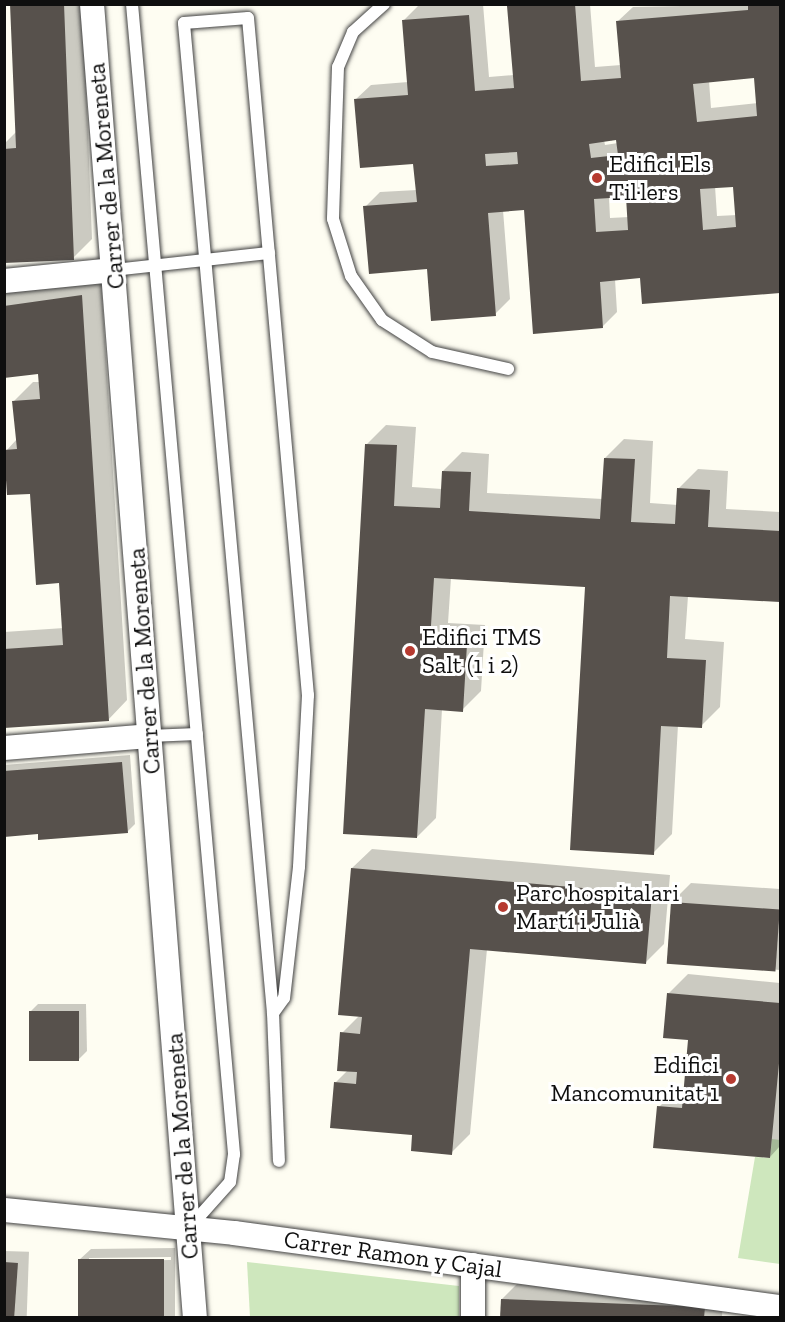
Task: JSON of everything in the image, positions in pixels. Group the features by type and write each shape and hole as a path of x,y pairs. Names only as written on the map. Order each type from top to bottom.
{"street":[{"name":"Carrer de la Moreneta","path":"92,4 195,1317"},
{"path":"4,281 114,270"},
{"path":"4,748 150,736"},
{"name":"Carrer Ramon y Cajal","path":"4,1210 188,1229 780,1307"},
{"path":"473,1265 473,1317"}],"lane":[{"path":"132,4 234,1154 230,1182 188,1229"},
{"path":"384,4 352,32 338,67 333,219 351,276 382,320 432,352 508,369"},
{"path":"273,1013 284,998 299,867 308,695 248,18 184,23 273,1013 279,1161"},
{"path":"114,270 269,253"},
{"path":"150,736 197,734"}],"green space":[{"path":"772,1139 780,1140 780,1264 738,1258 755,1157 770,1158"},
{"path":"247,1262 459,1286 459,1317 250,1317"}],"building":[{"path":"10,4 64,4 74,260 4,263 4,149 16,148"},
{"name":"Edifici Els Til·lers","path":"575,4 581,81 621,78 616,21 748,10 748,4 780,4 780,293 642,304 640,278 600,282 603,328 533,334 524,210 488,213 496,316 431,321 427,269 369,274 363,206 417,202 413,164 360,168 354,99 408,95 402,20 469,15 475,91 514,88 507,6","holes":["754,78 757,116 697,122 693,84","616,140 618,155 591,158 589,144","517,152 518,164 486,166 485,154","733,187 736,227 703,230 700,189","626,197 628,230 596,232 594,199"]},
{"path":"82,295 109,721 4,728 4,649 63,645 59,583 36,585 30,494 7,495 4,450 17,449 12,401 40,399 38,374 4,378 4,306"},
{"name":"Edifici TMS Salt (1 i 2)","path":"365,444 397,445 394,506 440,508 442,471 471,472 469,511 600,519 604,458 635,459 631,522 675,524 677,488 710,490 708,527 780,531 780,602 670,596 667,658 706,660 702,728 661,726 654,855 570,850 585,587 434,578 430,641 467,644 463,712 425,709 417,838 343,834"},
{"path":"122,762 128,833 38,840 38,834 4,837 4,771"},
{"path":"351,868 652,894 646,964 470,949 452,1155 411,1151 412,1135 330,1128 334,1082 356,1084 357,1072 337,1071 340,1032 360,1034 362,1017 338,1015"},
{"path":"671,902 780,910 775,971 667,964"},
{"name":"Edifici Mancomunitat 1","path":"667,993 780,1003 780,1053 770,1158 653,1148 657,1106 682,1108 688,1040 663,1038"},
{"path":"29,1011 79,1011 79,1061 29,1061"},
{"path":"78,1259 164,1259 164,1318 78,1318"},
{"path":"4,1262 18,1263 14,1318 4,1318"},
{"path":"501,1299 705,1307 704,1318 500,1318"}],"place":[{"name":"Edifici Els Til·lers","path":"597,178"},
{"name":"Edifici TMS Salt (1 i 2)","path":"410,651"},
{"name":"Parc hospitalari Martí i Julià","path":"503,907"},
{"name":"Edifici Mancomunitat 1","path":"731,1079"}]}
